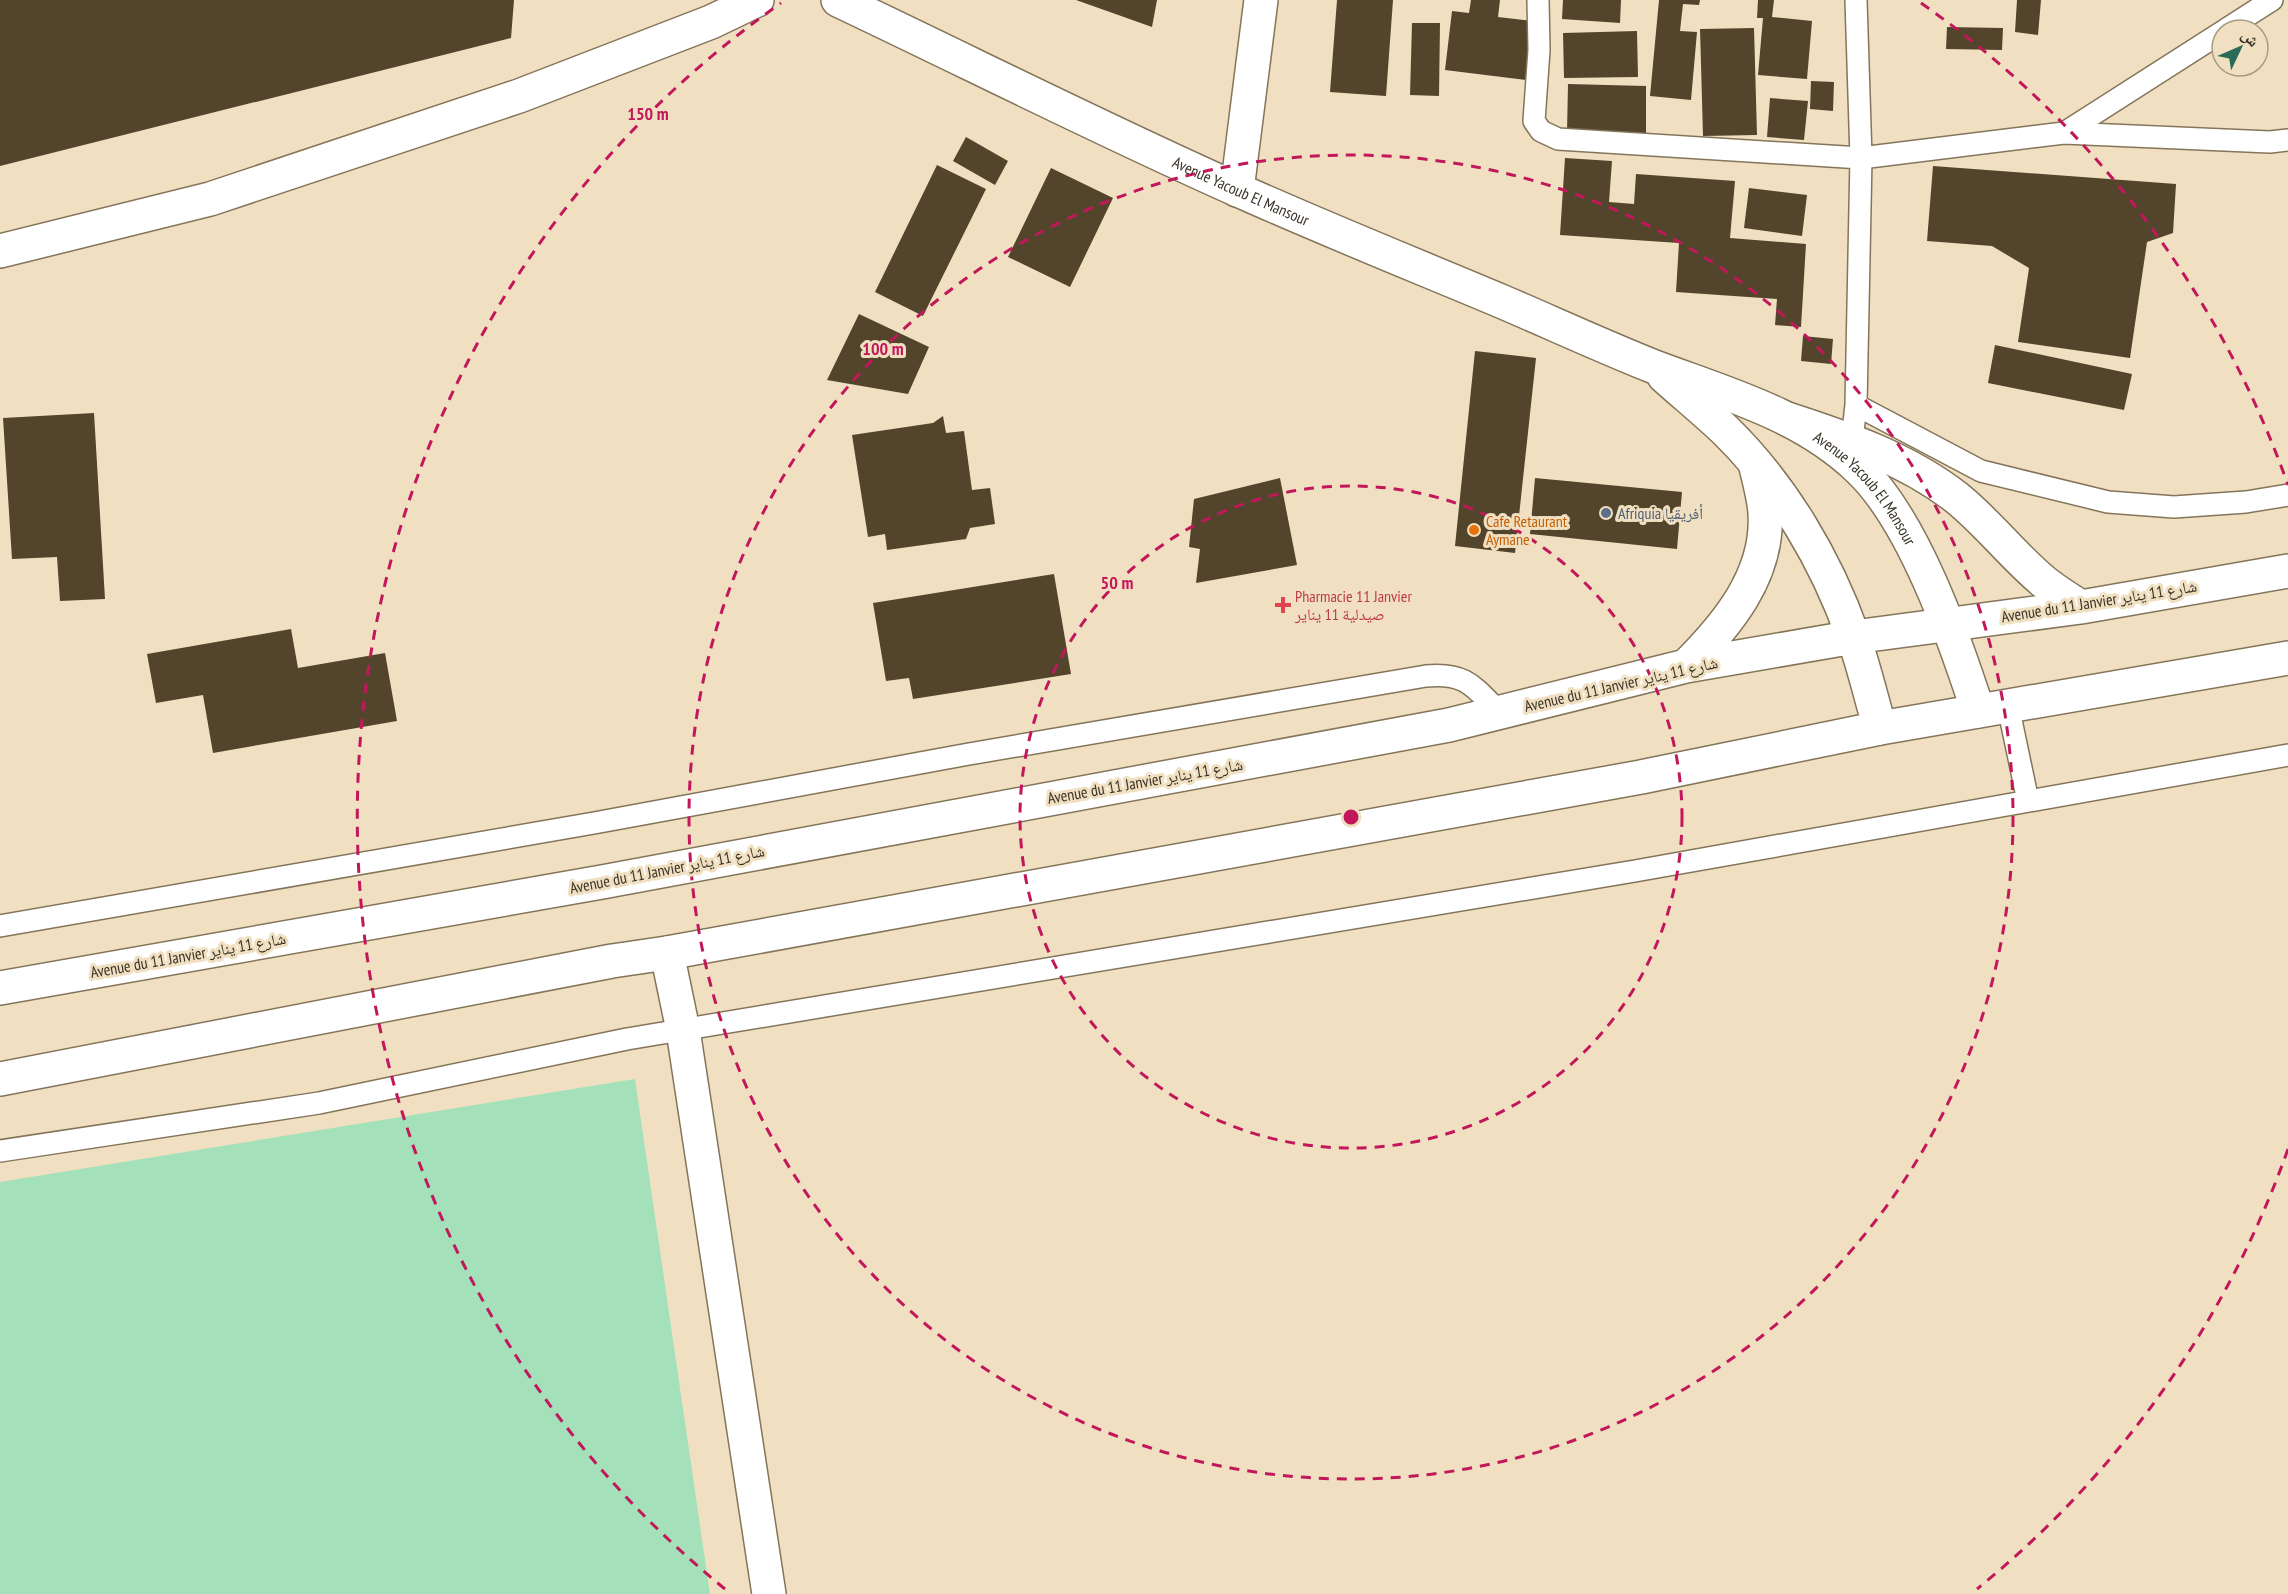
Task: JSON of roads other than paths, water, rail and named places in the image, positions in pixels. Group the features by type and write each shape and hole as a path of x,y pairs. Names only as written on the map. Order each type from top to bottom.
{"main road":[{"path":"0,251 221,195 519,96 711,22 758,0"},
{"name":"Avenue Yacoub El Mansour","path":"838,0 1237,190 1651,365 1754,402 1838,450 1867,477 1892,511 1993,709"},
{"path":"1237,190 1261,0"},
{"name":"Avenue Yacoub El Mansour","path":"1651,365 1726,431 1784,500 1801,527 1854,637 1880,728"},
{"path":"1787,419 1852,440 1906,466 1951,494 1997,534 2042,580 2081,607"},
{"path":"1686,666 1712,639 1734,610 1744,595 1757,566 1765,531 1765,512 1755,463"},
{"name":"Avenue du 11 Janvier شارع 11 يناير","path":"0,988 602,882 1437,727 1686,666 1854,637 2081,607 2288,571"},
{"path":"0,1079 612,961 667,953 1641,777 1880,728 2288,658"},
{"path":"667,953 683,1030 769,1594"}],"lane":[{"path":"1538,0 1539,50 1534,121 1541,131 1558,139 1861,158 2064,133 2270,142 2288,140"},
{"path":"1852,440 1856,405 1861,158 1856,0"},
{"path":"2244,18 2272,0"},
{"path":"2064,133 2210,39"},
{"path":"1856,405 1981,471 2108,502 2185,507 2246,502 2288,495"},
{"path":"0,926 594,823 969,754 1426,676 1445,674 1460,678 1470,683 1500,712"},
{"path":"1993,709 2028,801"},
{"path":"0,1151 319,1103 627,1039 1635,871 2288,754"}],"place":[{"name":"Afriquia أفريقيا","path":"1606,513"},
{"name":"Cafe Retaurant Aymane","path":"1474,530"},
{"name":"Pharmacie 11 Janvier صيدلية 11 يناير","path":"1283,605"}]}
